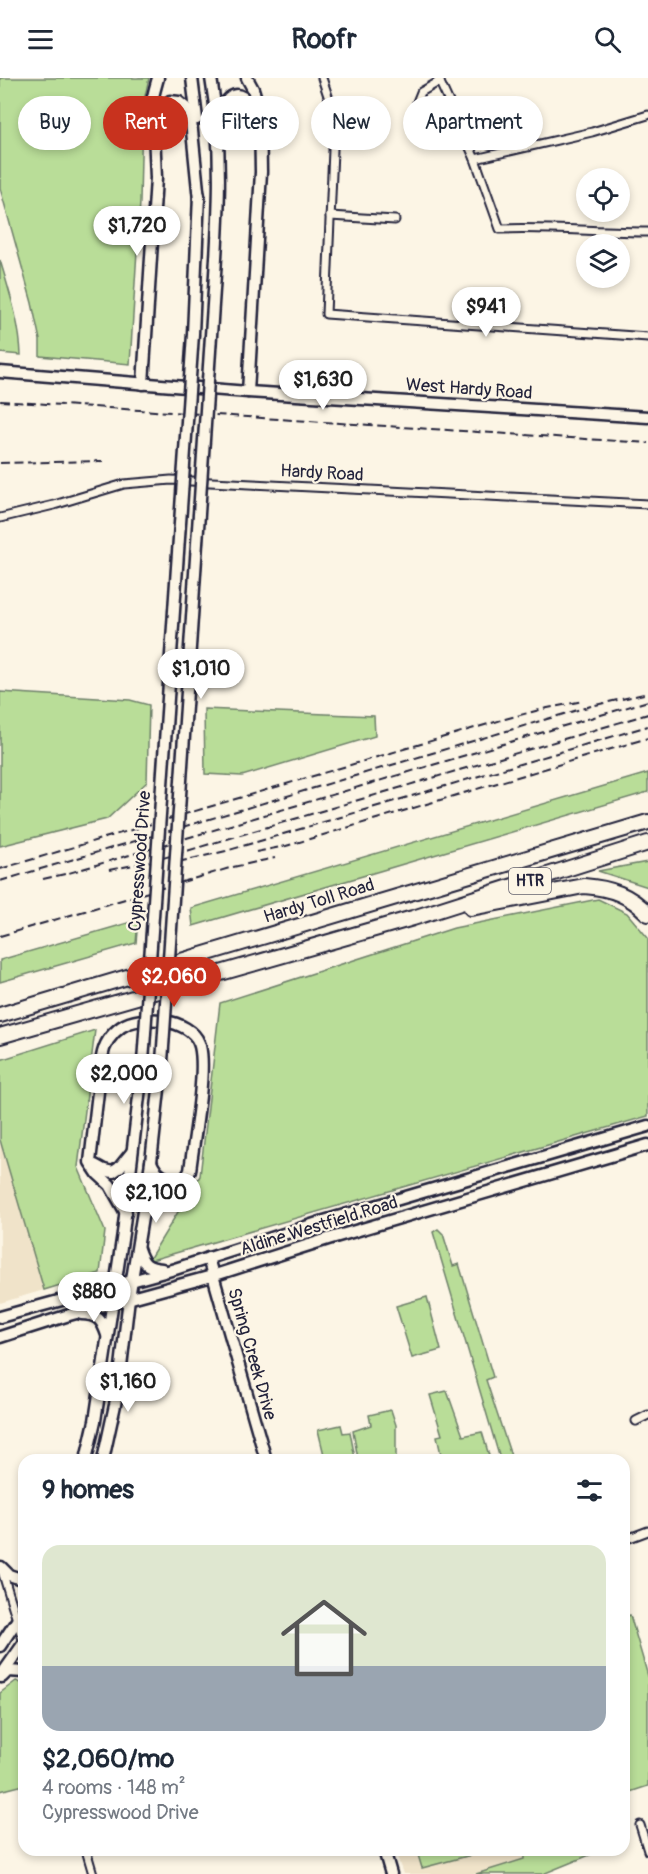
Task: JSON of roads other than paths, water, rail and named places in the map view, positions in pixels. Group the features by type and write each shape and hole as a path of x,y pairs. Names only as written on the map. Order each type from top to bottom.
{"highway":[{"name":"Hardy Toll Road","path":"0,1015 646,823"},
{"name":"HTR","path":"0,1036 413,918 648,843"},
{"path":"413,918 584,886 601,887 622,894 648,914"}],"main road":[{"path":"153,96 158,78"},
{"path":"192,78 199,150 199,200"},
{"path":"211,78 219,160"},
{"path":"247,78 256,96"},
{"path":"188,109 199,200"},
{"path":"143,384 156,178 155,150"},
{"path":"219,160 220,150"},
{"path":"248,392 259,221 260,150"},
{"name":"Cypresswood Drive","path":"104,1454 115,1406 129,1298 151,1162 162,1062 212,336 219,160"},
{"name":"Cypresswood Drive","path":"87,1454 95,1421 126,1213 143,1062 193,334 199,200"},
{"name":"West Hardy Road","path":"0,372 248,392 648,417"},
{"path":"126,1213 110,1185 98,1174 90,1162 102,1057 107,1042 120,1027 130,1022 153,1020 173,1022 191,1033 198,1041 203,1064 190,1171 185,1179 163,1191 143,1213"},
{"name":"Aldine Westfield Road","path":"0,1317 175,1269 324,1221 648,1126"},
{"name":"Aldine Westfield Road","path":"0,1337 648,1145"},
{"path":"560,1151 565,1170"},
{"path":"90,1162 113,1172 132,1152"},
{"path":"151,1162 162,1177 179,1182"},
{"path":"443,1186 447,1205"},
{"path":"324,1221 328,1239"},
{"path":"138,1248 141,1259 151,1268 175,1269"},
{"name":"Spring Creek Drive","path":"208,1258 264,1454"},
{"path":"69,1315 92,1314 100,1318 108,1336"},
{"path":"1,1565 9,1575 18,1578"},
{"path":"0,1647 17,1621"},
{"path":"0,1678 18,1652"},
{"path":"0,1678 8,1671 18,1672"},
{"path":"386,1856 392,1874"}],"street":[{"path":"322,78 332,108 333,150 326,314 648,337"},
{"path":"420,96 439,79 447,96"},
{"path":"475,159 592,132 648,115"},
{"path":"471,150 500,229 540,227 605,232 648,232"},
{"path":"330,216 395,220"},
{"name":"Hardy Road","path":"0,518 124,484 171,480 648,504"},
{"path":"636,1421 648,1415"},
{"path":"630,1538 648,1532"},
{"path":"1,1565 18,1624"},
{"path":"640,1825 648,1851"},
{"path":"88,1856 93,1874"}],"railway":[{"path":"0,401 648,443"},
{"path":"0,463 103,461"},
{"path":"0,881 591,706 648,693"},
{"path":"0,869 505,719 583,701"},
{"path":"43,879 648,701"},
{"path":"109,870 153,861 648,714"},
{"path":"178,862 226,851 648,726"},
{"path":"256,852 286,846 648,738"},
{"path":"0,936 233,867 275,858"}]}
